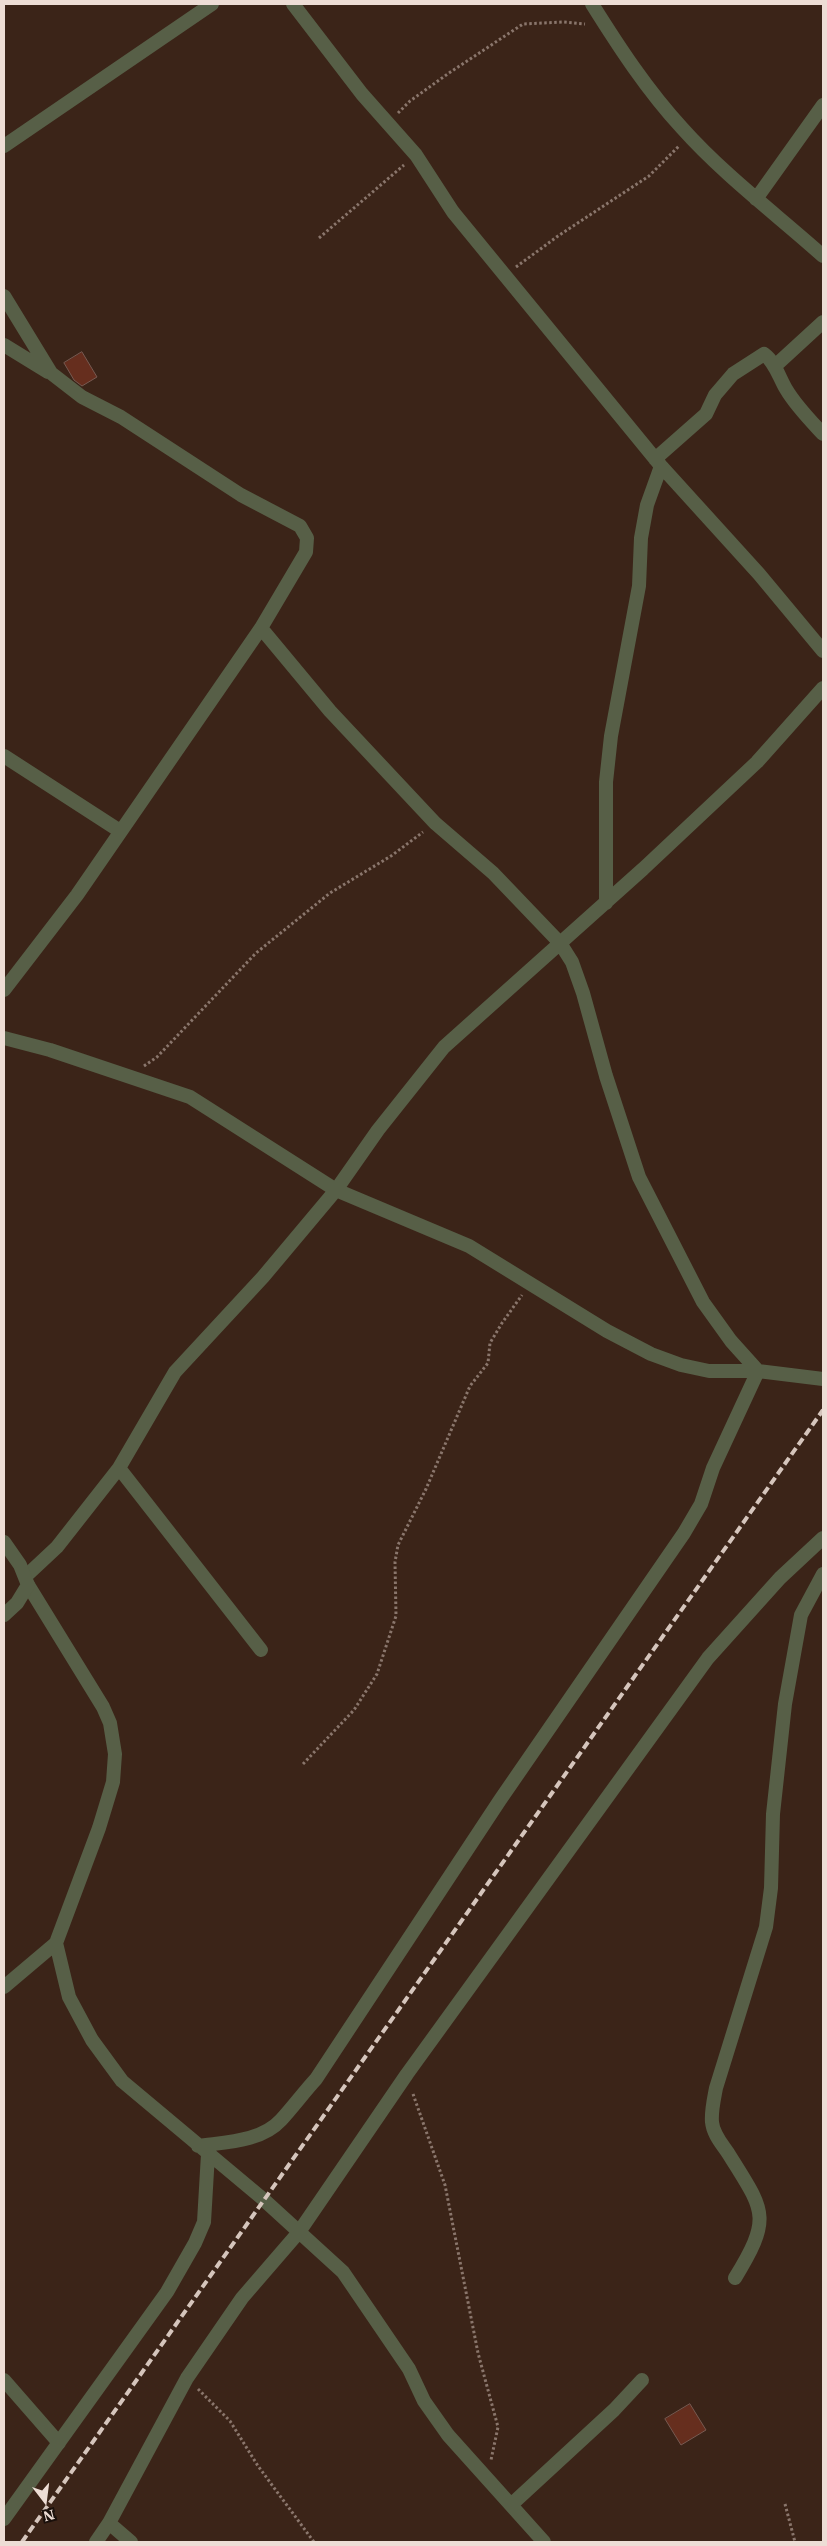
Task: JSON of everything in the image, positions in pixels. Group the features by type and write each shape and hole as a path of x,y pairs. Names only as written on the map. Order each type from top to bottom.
{"street":[{"path":"293,4 362,94 416,155 453,212 658,463 759,574 823,651"},
{"path":"592,4 641,78 689,135 756,198 823,256"},
{"path":"4,146 203,6"},
{"path":"756,198 823,105"},
{"path":"4,296 50,373"},
{"path":"775,366 823,322"},
{"path":"4,345 50,373 82,397 121,417 241,495 300,526 308,538 306,552 261,628 77,895 4,990"},
{"path":"606,903 606,782 611,736 639,586 641,538 658,463 706,414 715,395 733,374 764,354 775,366 787,390 823,434"},
{"path":"261,628 330,711 436,823 493,873 560,943 572,962 583,993 606,1076 639,1177 703,1302 730,1341 758,1370"},
{"path":"4,1615 17,1603 27,1580 57,1547 119,1468 175,1372 263,1277 336,1190 378,1130 444,1047 606,903 757,762 823,688"},
{"path":"4,756 120,831"},
{"path":"4,1038 50,1050 190,1097 336,1190 469,1246 606,1331 651,1354 681,1365 709,1370 758,1370 823,1379"},
{"path":"203,2150 249,2138 266,2131 280,2121 316,2079 500,1800 684,1533 701,1504 713,1468 758,1370"},
{"path":"119,1468 261,1650"},
{"path":"96,2542 109,2522 187,2378 242,2298 299,2232 407,2074 708,1658 780,1578 823,1538"},
{"path":"4,1542 103,1707 110,1723 115,1754 113,1782 99,1828 56,1943 4,1987"},
{"path":"735,2278 754,2246 761,2221 760,2212 756,2198 715,2134 712,2115 716,2088 766,1927 771,1888 773,1814 784,1704 801,1615 823,1574"},
{"path":"56,1943 69,1997 92,2040 122,2081 264,2199 348,2279 409,2369 424,2401 448,2435 512,2504 544,2542"},
{"path":"4,2519 167,2292 195,2243 204,2222 203,2150"},
{"path":"4,2380 58,2442"},
{"path":"512,2504 614,2410 642,2380"},
{"path":"109,2522 131,2542"}],"path":[{"path":"389,123 410,101 524,24 578,22 606,27"},
{"path":"506,275 558,236 650,176 689,135"},
{"path":"319,238 416,155"},
{"path":"128,1076 157,1057 256,952 330,893 391,856 436,823"},
{"path":"303,1764 354,1710 377,1674 396,1616 394,1562 404,1530 423,1497 470,1386 488,1363 490,1344 502,1322 530,1285"},
{"path":"407,2074 445,2185 478,2353 498,2427 486,2478"},
{"path":"187,2378 230,2421 258,2466 314,2542"},
{"path":"785,2504 795,2542"}],"building":[{"path":"82,352 97,377 82,386 74,380 64,363"},
{"path":"690,2404 706,2430 681,2445 665,2419"}],"railway":[{"path":"22,2542 823,1410"}]}
